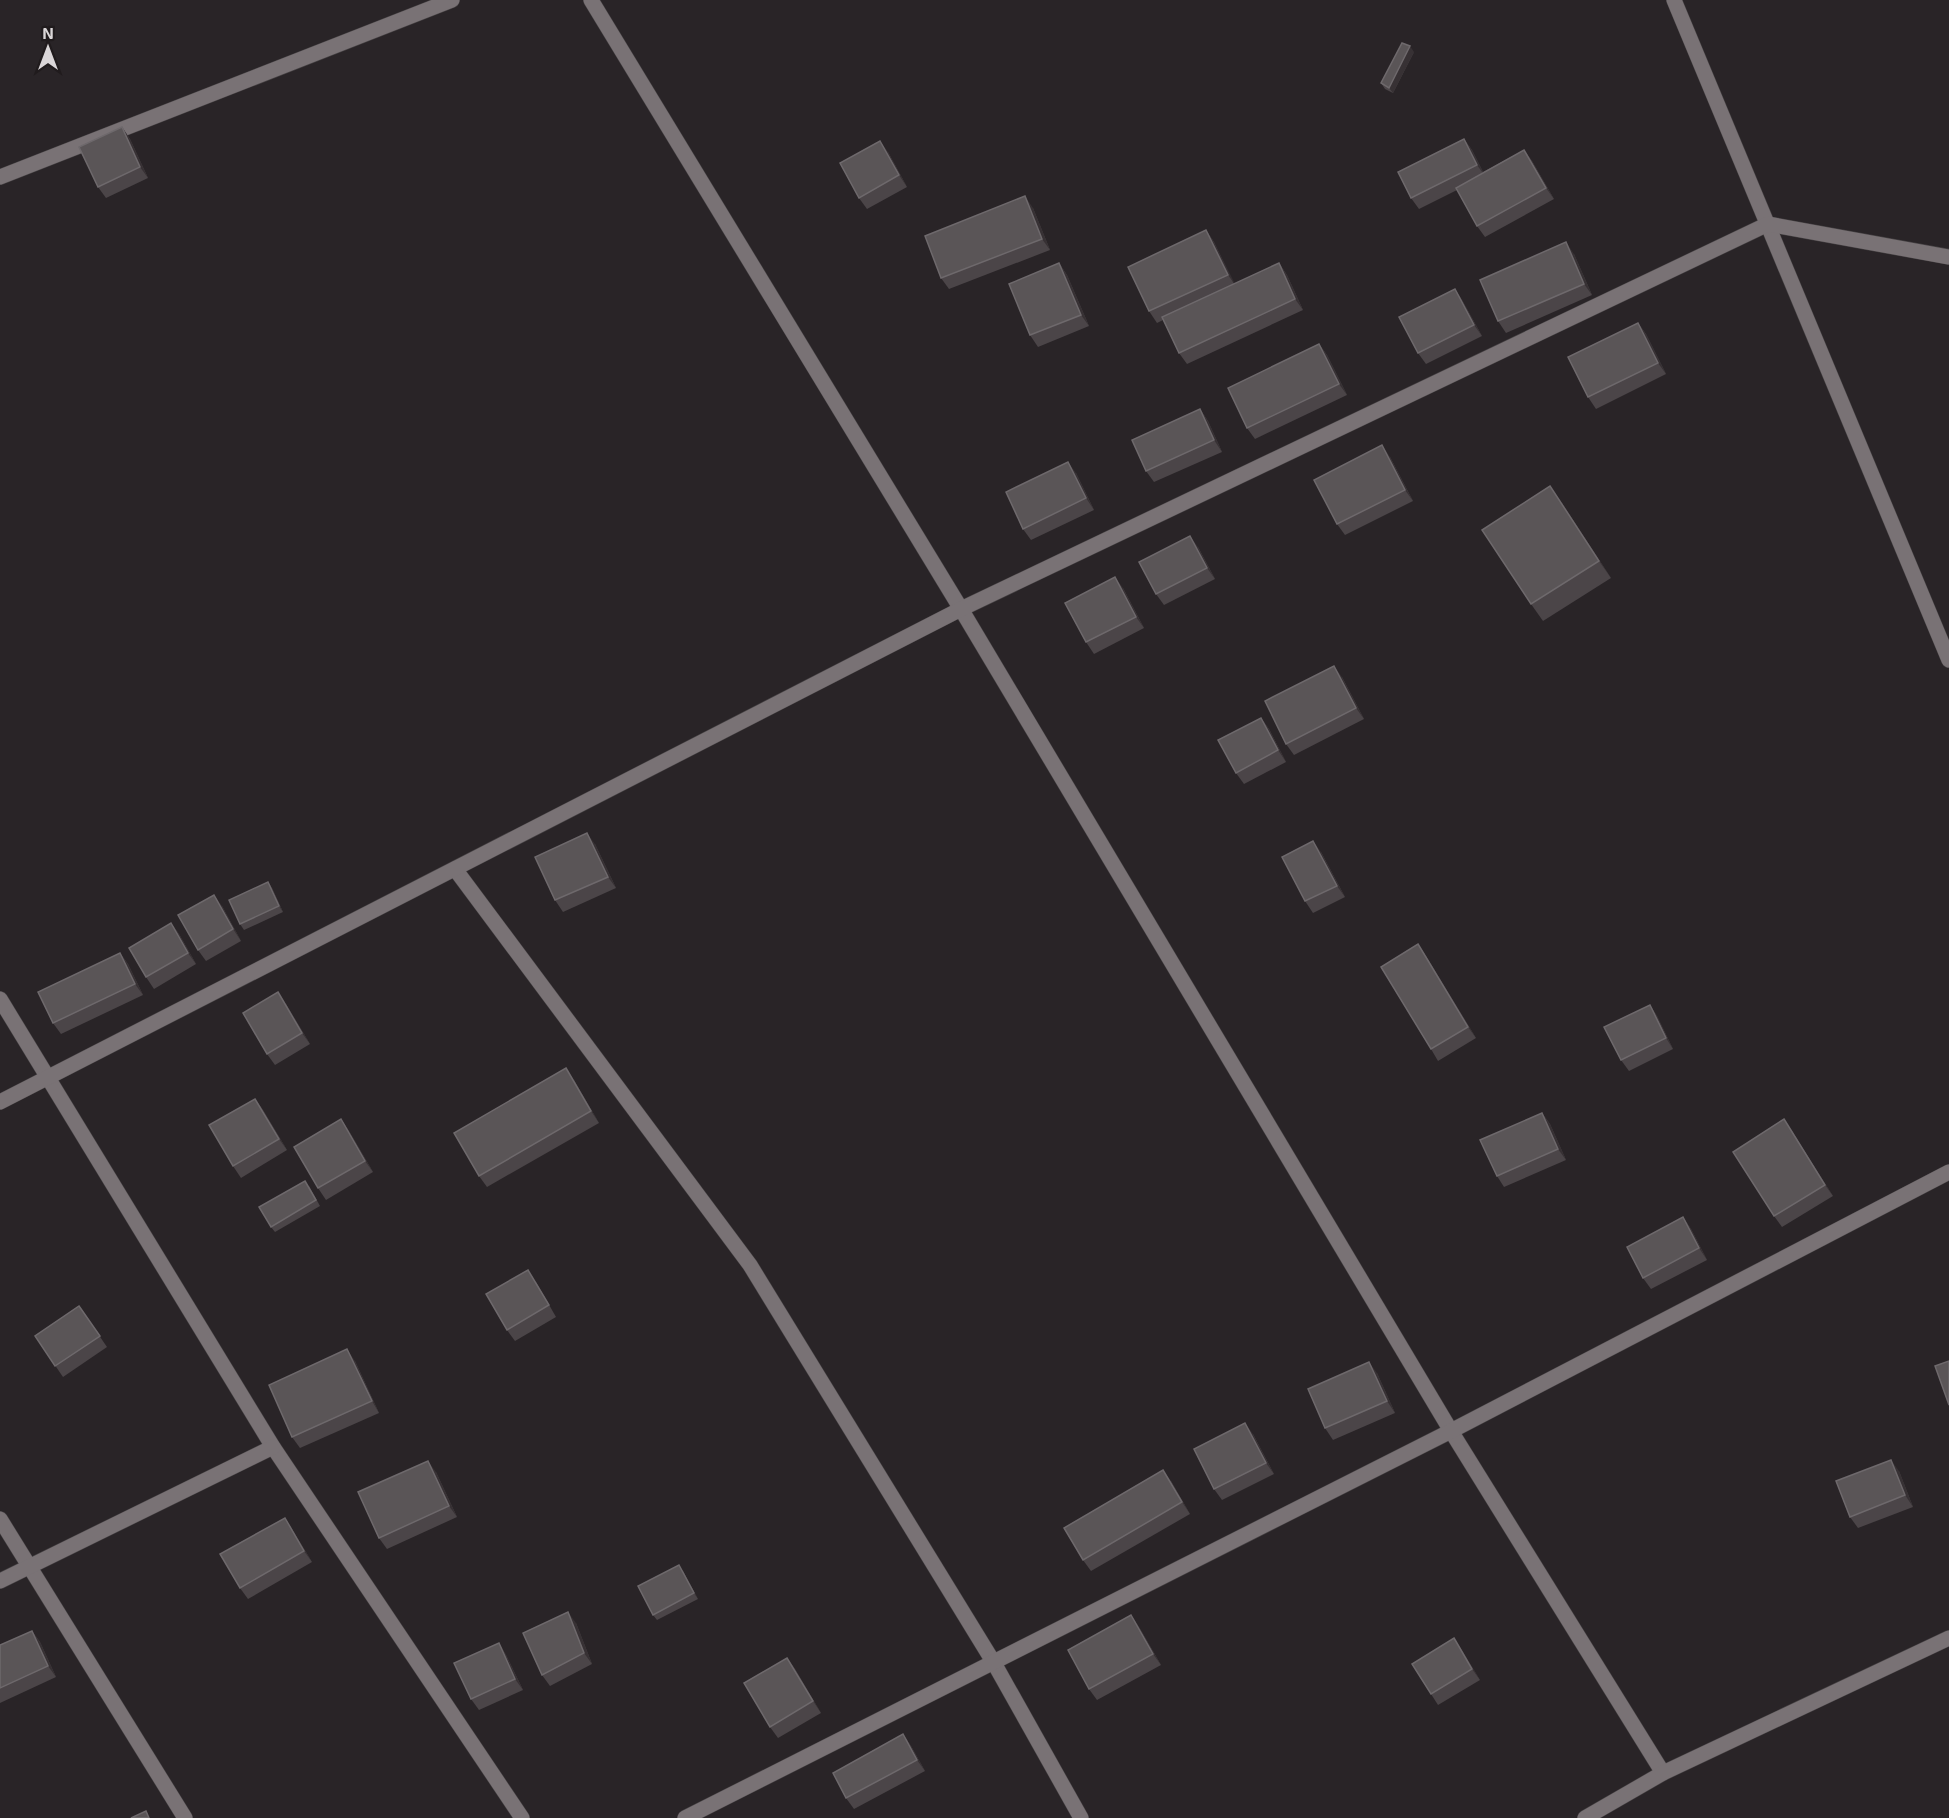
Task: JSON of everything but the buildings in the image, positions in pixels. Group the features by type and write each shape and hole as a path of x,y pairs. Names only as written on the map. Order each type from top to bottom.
{"street":[{"path":"0,177 452,0"},
{"path":"591,0 961,609 1451,1431 1663,1773"},
{"path":"1674,0 1949,660"},
{"path":"0,1102 961,609 1768,224 1949,257"},
{"path":"455,868 750,1265 994,1663 1081,1818"},
{"path":"0,999 273,1447 522,1818"},
{"path":"685,1818 1451,1431 1949,1172"},
{"path":"0,1581 273,1447"},
{"path":"0,1519 185,1818"},
{"path":"1585,1818 1663,1773 1949,1638"}]}
